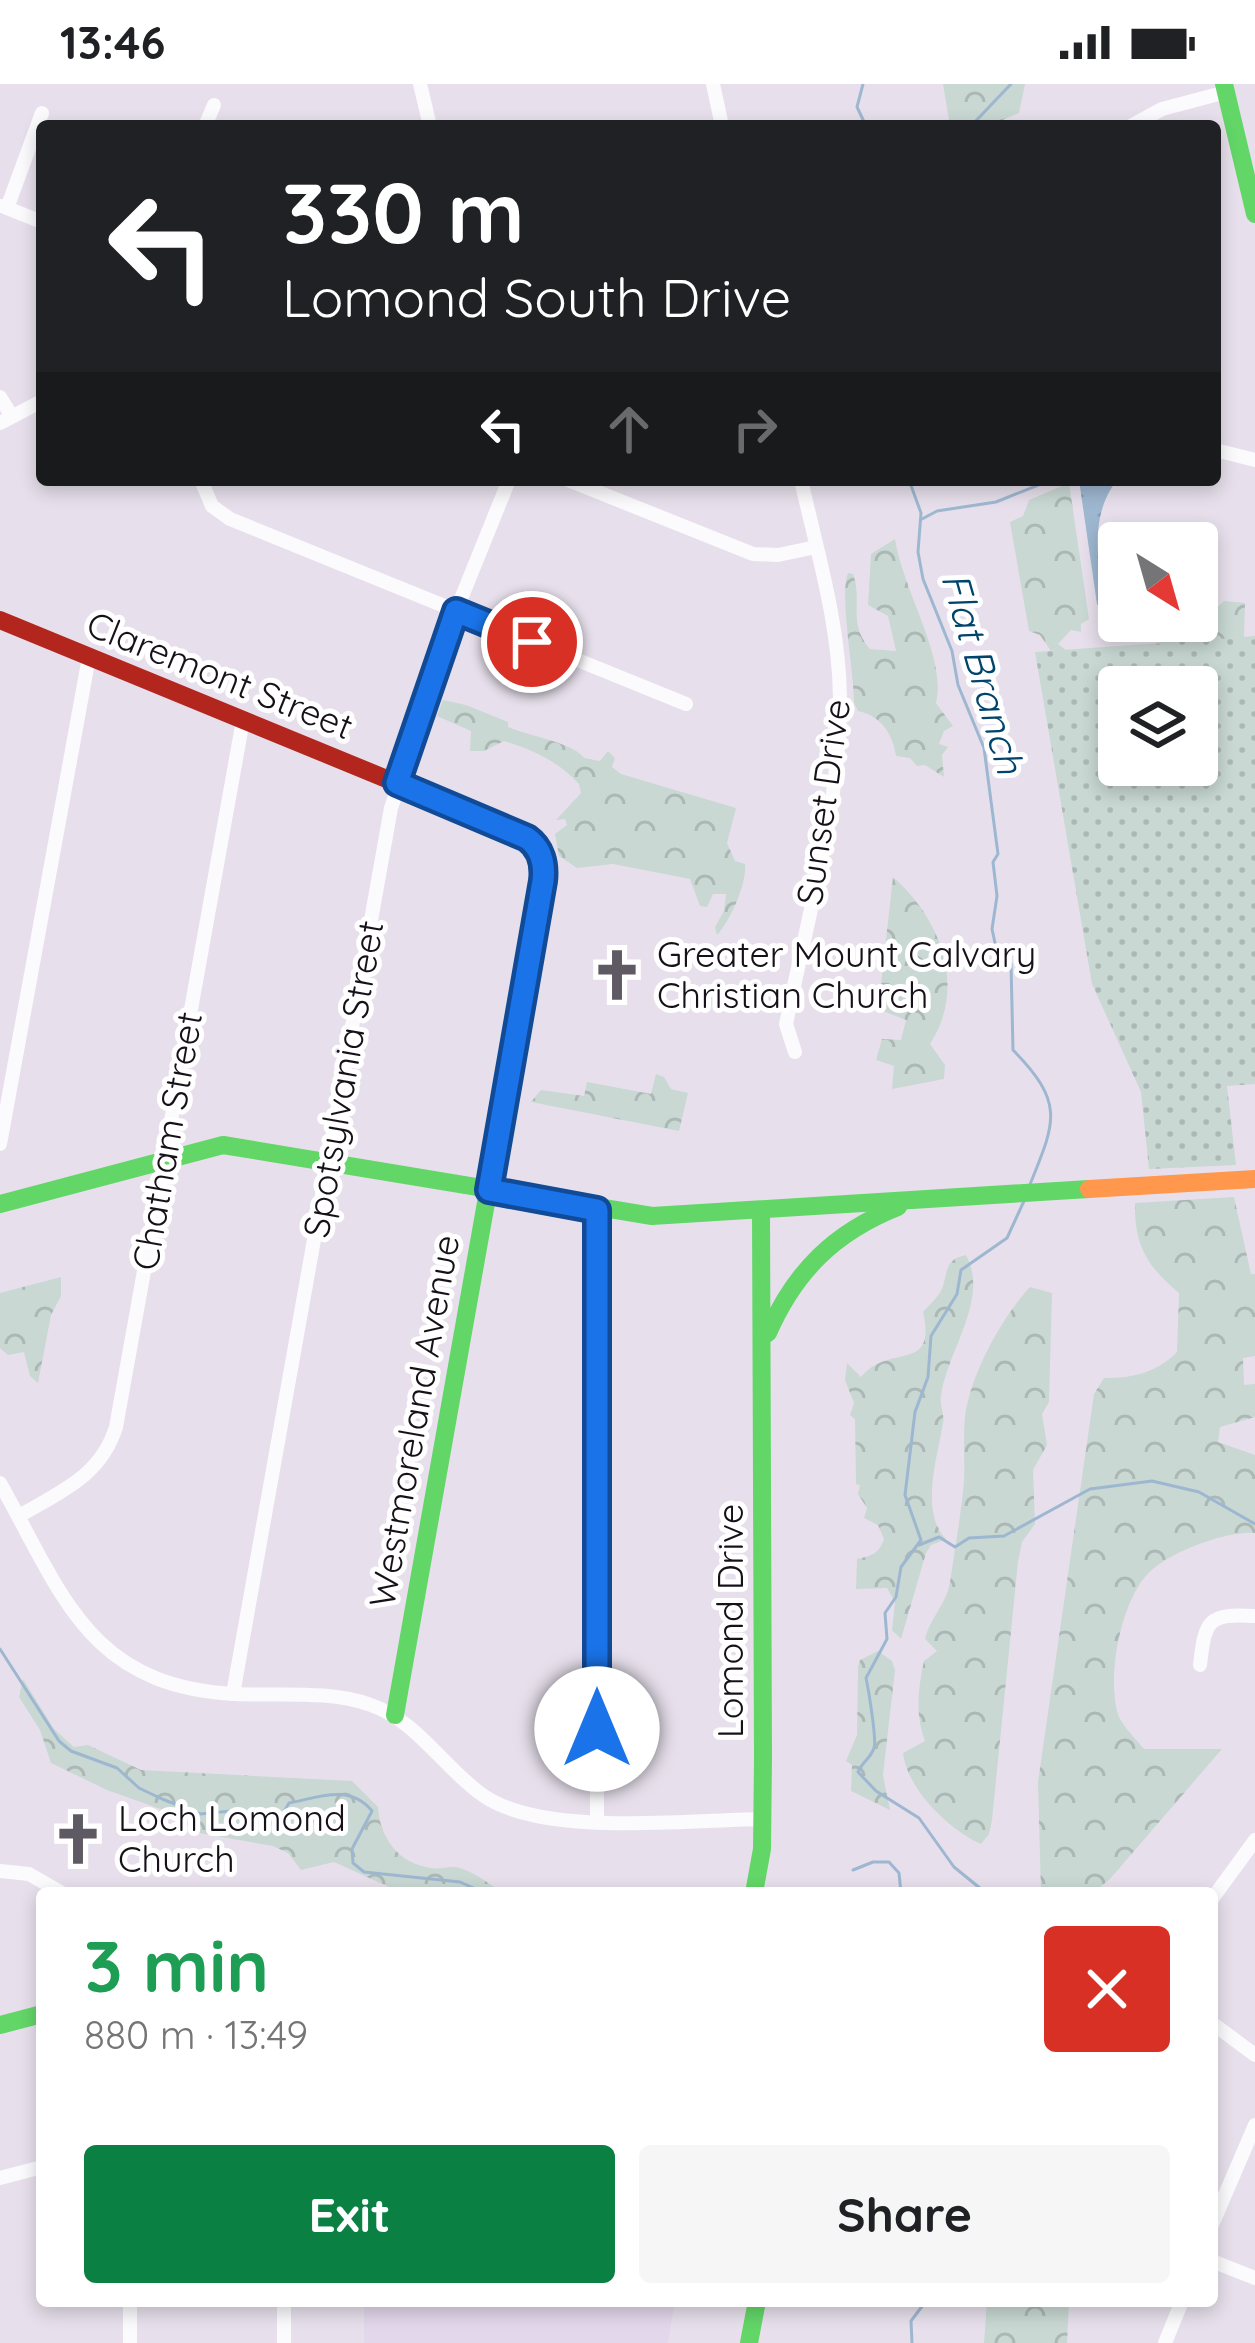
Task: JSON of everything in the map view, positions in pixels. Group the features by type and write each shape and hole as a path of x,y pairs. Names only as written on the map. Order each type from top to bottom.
{"main road":[{"path":"1225,88 1255,214"},
{"name":"Claremont Street","path":"0,620 518,833 532,840 540,854"},
{"name":"Westmoreland Avenue","path":"395,1715 543,881 540,854"},
{"path":"0,1204 223,1145 597,1210 652,1216 761,1210"},
{"name":"Lomond Drive","path":"755,1887 763,1819 761,1210 1255,1179"},
{"name":"Lomond Drive","path":"762,1348 790,1288 822,1248 860,1222 922,1200"},
{"path":"0,2025 36,2016"},
{"path":"749,2343 756,2307"}],"street":[{"path":"420,84 429,120"},
{"path":"713,84 721,120"},
{"path":"1142,120 1225,88"},
{"path":"208,120 214,105"},
{"path":"39,120 42,113"},
{"path":"36,127 3,206 36,220"},
{"path":"0,397 6,419 36,404"},
{"path":"1221,452 1255,460"},
{"path":"204,486 212,506 230,519 686,704"},
{"name":"Spotsylvania Street","path":"232,1694 397,783 456,611 507,486"},
{"path":"583,486 753,554 778,555 816,547"},
{"name":"Sunset Drive","path":"795,1052 787,1024 834,778 840,703 836,640 802,486"},
{"path":"0,1144 88,656"},
{"name":"Chatham Street","path":"19,1516 86,1476 113,1439 243,720"},
{"path":"597,1210 597,1821"},
{"path":"0,1483 72,1613 102,1646 156,1680 201,1691 349,1699 395,1715 488,1798 544,1818 763,1819"},
{"path":"1201,1666 1203,1634 1212,1621 1228,1614 1255,1616"},
{"path":"1218,1892 1255,1840"},
{"path":"0,1871 29,1874 52,1887"},
{"path":"1218,2027 1255,2055"},
{"path":"1218,2211 1255,2125"},
{"path":"0,2178 36,2169"},
{"path":"1218,2263 1255,2278"},
{"path":"130,2307 130,2343"},
{"path":"284,2307 284,2343"},
{"path":"1165,2343 1179,2307"}],"shaded area":[{"path":"364,2307 674,2307 668,2343 364,2343"}],"green space":[{"path":"943,84 1025,84 1019,113 1002,120 949,120"},
{"path":"1069,486 1089,619 1081,624 1081,632 1071,630 1058,644 1066,650 1051,651 1040,635 1029,631 1010,522 1023,516 1029,500"},
{"path":"895,539 930,645 938,685 936,703 953,726 944,731 939,744 948,747 942,755 944,777 910,758 896,756 884,727 858,711 854,703 845,599 848,573 856,584 857,621 863,639 870,649 896,651 888,616 868,605 871,554"},
{"path":"1224,601 1245,603 1244,637 1218,639 1218,606"},
{"path":"1255,636 1255,1084 1227,1086 1236,1165 1149,1169 1141,1092 1092,984 1035,652"},
{"path":"443,700 508,722 508,727 561,744 584,758 600,761 608,751 615,758 612,767 621,774 736,808 727,843 735,861 745,864 745,872 737,902 717,935 715,927 726,894 713,894 707,907 700,906 690,879 613,864 577,868 559,856 555,834 567,825 565,819 556,820 581,793 579,784 544,757 504,741 484,751 470,751 471,731 437,716"},
{"path":"893,877 936,933 947,977 947,1000 930,1044 945,1065 944,1079 892,1089 894,1066 876,1060 882,1039 901,1040 906,1020 883,1011 879,1002"},
{"path":"656,1074 671,1089 688,1093 679,1131 531,1102 541,1090 584,1096 587,1082 651,1094"},
{"path":"1234,1197 1251,1274 1255,1274 1255,1356 1243,1358 1244,1385 1255,1384 1255,1417 1220,1427 1218,1442 1255,1455 1255,1533 1196,1545 1154,1568 1136,1590 1118,1641 1114,1679 1119,1716 1144,1749 1222,1749 1100,1887 1041,1887 1038,1782 1094,1394 1104,1378 1144,1373 1177,1352 1179,1293 1145,1254 1137,1232 1135,1203"},
{"path":"966,1255 973,1289 941,1396 943,1420 932,1483 933,1514 946,1539 931,1545 926,1553 901,1639 892,1630 895,1602 887,1588 856,1589 857,1559 874,1554 884,1539 878,1525 864,1518 867,1508 858,1494 855,1419 850,1415 854,1403 845,1380 847,1363 861,1377 885,1361 917,1351 926,1331 923,1312 940,1293 951,1262"},
{"path":"61,1277 61,1296 51,1315 38,1383 30,1376 24,1352 8,1355 0,1348 0,1293"},
{"path":"1030,1287 1052,1293 1049,1402 1042,1414 1047,1445 1033,1470 1035,1524 1022,1542 1018,1562 992,1820 981,1844 932,1807 912,1780 903,1753 925,1741 920,1681 924,1661 937,1651 925,1639 950,1582 963,1494 968,1401 989,1348"},
{"path":"878,1651 892,1661 895,1670 883,1775 890,1810 851,1791 852,1765 846,1761 857,1735 860,1660"},
{"path":"23,1679 54,1729 74,1747 88,1745 141,1770 352,1781 378,1807 382,1829 400,1855 431,1868 465,1870 494,1887 389,1887 334,1862 301,1870 288,1853 273,1846 199,1833 166,1811 51,1763 40,1730 19,1697"},
{"path":"987,2307 1069,2307 1067,2343 984,2343"}],"water":[{"path":"1080,486 1113,486 1098,522 1098,606"}],"waterway":[{"name":"Flat Branch","path":"863,84 857,107 863,120"},
{"path":"977,120 1011,84"},
{"name":"Flat Branch","path":"911,486 921,513 918,552 923,579 984,748 998,854 993,862 997,896 992,929 995,943 1011,964 1013,1050 1042,1085 1051,1114 1029,1187"},
{"path":"922,519 937,511 996,502 1036,486"},
{"name":"Flat Branch","path":"979,1887 954,1867 919,1818 876,1791 858,1772 875,1743 866,1678 887,1639 885,1613 896,1597 901,1567 921,1540 905,1495 915,1412 928,1377 931,1336 957,1294 961,1270 1007,1238 1024,1201"},
{"path":"919,1545 939,1537 955,1547 969,1538 1004,1536 1090,1489 1152,1481 1199,1492 1255,1524"},
{"path":"0,1649 59,1741 71,1751 117,1768 139,1788 200,1814 231,1811 266,1826 279,1820 289,1803 332,1795 353,1797 372,1811 352,1849 353,1863 364,1872 471,1887"},
{"path":"853,1870 889,1862 899,1873 900,1887"},
{"name":"Flat Branch","path":"912,2343 911,2321 922,2307"}],"traffic: fast":[{"path":"1224,84 1255,214"},
{"path":"395,1715 543,882"},
{"path":"0,1204 223,1145 652,1216 1089,1189"},
{"path":"768,1333 791,1291 820,1256 855,1229 898,1207"},
{"path":"755,1887 762,1849 763,1758 761,1210"},
{"path":"0,2025 36,2016"},
{"path":"749,2343 756,2307"}],"traffic: slow":[{"path":"1089,1189 1255,1179"}],"traffic: jam":[{"path":"0,620 518,833 539,852 543,882"}],"place":[{"name":"Greater Mount Calvary Christian Church","path":"617,975"},
{"name":"Loch Lomond Church","path":"78,1839"}],"route":[{"path":"532,642 456,611 397,783 532,840 543,862 489,1190 597,1210 597,1729"}]}
